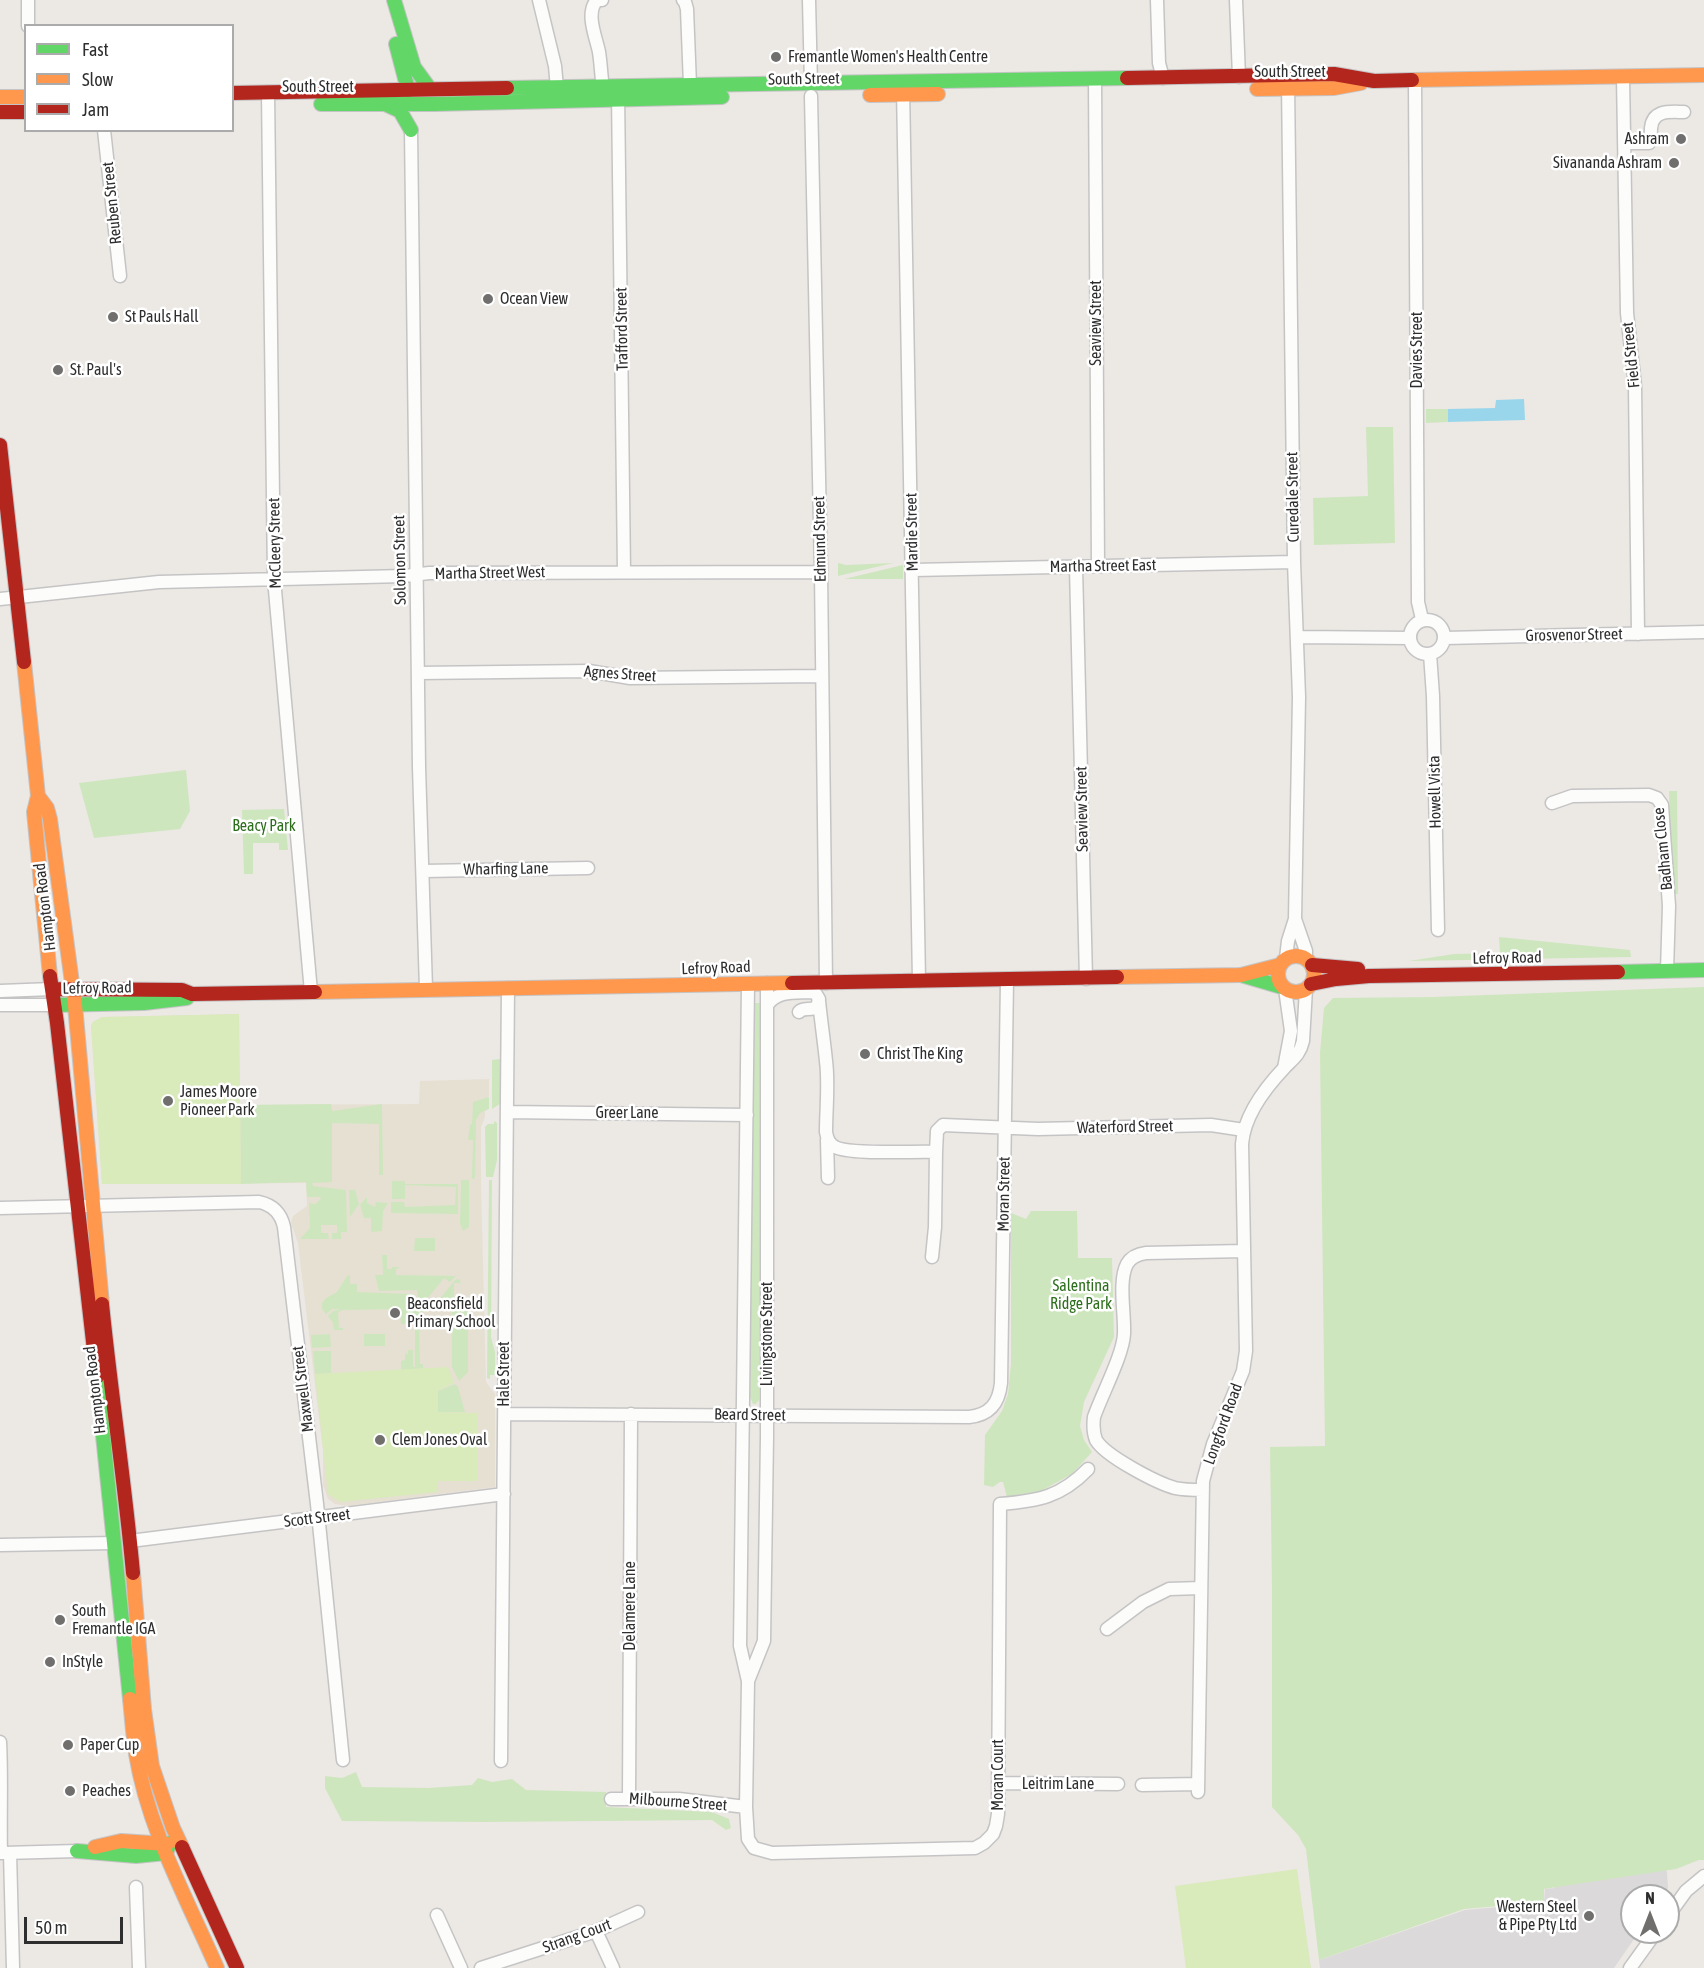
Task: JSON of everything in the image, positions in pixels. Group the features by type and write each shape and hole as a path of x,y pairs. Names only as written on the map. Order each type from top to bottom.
{"main road":[{"name":"Solomon Street","path":"384,0 411,108"},
{"path":"394,0 414,67 430,89"},
{"name":"South Street","path":"411,108 430,89 603,87 618,93 1288,82 1334,74 1374,81 1704,75"},
{"name":"South Street","path":"1095,85 1163,78 1239,77 1288,82"},
{"name":"South Street","path":"234,93 269,98 384,104 400,110 548,101 690,86 811,90"},
{"name":"South Street","path":"234,104 326,92 411,108"},
{"path":"411,108 414,94 423,97 507,96 548,101"},
{"path":"0,97 24,97"},
{"path":"0,112 24,111"},
{"name":"Hampton Road","path":"0,445 38,796 34,812 52,989 110,1381 130,1541 144,1709 152,1766 173,1828 237,1968"},
{"name":"Hampton Road","path":"38,796 47,808 50,819 75,1005 85,1205 136,1755 149,1806 217,1968"},
{"name":"Lefroy Road","path":"52,989 182,990 192,994 767,983 822,999 918,981 1241,975 1296,956 1309,962 1394,970 1625,964 1704,970"},
{"name":"Lefroy Road","path":"1241,975 1296,993 1308,987 1343,978 1667,966 1704,959"},
{"path":"1283,962 1277,976 1284,988"},
{"path":"1308,987 1314,975 1309,962"},
{"name":"Lefroy Road","path":"55,1005 165,1002 184,999 192,994"},
{"path":"77,1851 143,1836 150,1826 149,1806"},
{"path":"166,1847 173,1828"},
{"path":"121,1841 166,1847 186,1855"},
{"path":"77,1851 136,1856 166,1847"}],"street":[{"path":"28,0 28,24"},
{"path":"539,0 555,66 557,88"},
{"path":"602,0 597,0 592,5 592,14 603,87"},
{"path":"683,0 687,9 690,86"},
{"name":"Edmund Street","path":"809,0 821,572 822,999 824,1050 827,1063 828,1178"},
{"path":"1157,0 1159,63 1163,78"},
{"path":"1236,0 1239,77"},
{"name":"Field Street","path":"1623,77 1627,313 1635,386 1638,634"},
{"name":"Davies Street","path":"1415,81 1418,602 1422,619"},
{"name":"Curedale Street","path":"1283,962 1295,919 1299,697 1294,562 1288,82"},
{"name":"Seaview Street","path":"1095,85 1098,566"},
{"name":"Mardie Street","path":"903,88 913,570 918,981"},
{"name":"Trafford Street","path":"618,93 624,572"},
{"name":"McCleery Street","path":"269,98 274,579 311,992"},
{"name":"Solomon Street","path":"411,108 418,673 426,989"},
{"path":"1624,143 1649,143 1651,125 1655,117 1663,112 1684,112"},
{"name":"Reuben Street","path":"104,132 120,276"},
{"name":"Martha Street East","path":"913,570 1294,562"},
{"name":"Seaview Street","path":"1076,567 1086,978"},
{"name":"Martha Street West","path":"0,599 159,582 429,573 821,572"},
{"path":"1422,619 1433,620 1442,627 1444,638 1440,648 1430,654 1420,653 1412,647 1409,638 1412,626 1422,619"},
{"name":"Grosvenor Street","path":"1444,638 1704,632"},
{"path":"1297,637 1409,638"},
{"name":"Howell Vista","path":"1430,654 1438,930"},
{"name":"Agnes Street","path":"418,673 590,671 630,678 822,676"},
{"name":"Badham Close","path":"1552,803 1572,796 1649,795 1657,798 1662,805 1669,906 1667,966"},
{"name":"Wharfing Lane","path":"423,871 588,868"},
{"name":"Curedale Street","path":"1295,919 1309,962"},
{"name":"Moran Street","path":"993,1407 999,1397 1001,1383 1007,980"},
{"name":"Livingstone Street","path":"748,1681 764,1641 767,983"},
{"name":"Livingstone Street","path":"748,984 740,1646 748,1681 746,1807 747,1839 751,1846"},
{"name":"Longford Road","path":"1142,1785 1198,1788 1203,1490 1205,1472 1213,1444 1243,1371 1245,1360 1242,1144 1244,1130 1252,1110 1301,1050 1308,987"},
{"name":"Hale Street","path":"501,1761 508,988"},
{"name":"Longford Road","path":"1284,988 1291,1031 1284,1068"},
{"name":"Lefroy Road","path":"0,991 52,989"},
{"path":"768,1004 775,996 782,994 812,992 822,999 815,1008 802,1010 799,1015"},
{"name":"Lefroy Road","path":"0,1005 55,1005"},
{"name":"Greer Lane","path":"507,1112 747,1114"},
{"name":"Waterford Street","path":"936,1152 937,1131 943,1125 1038,1129 1211,1125 1244,1130"},
{"path":"827,1140 837,1148 851,1151 936,1152 935,1227 932,1257"},
{"name":"Maxwell Street","path":"85,1205 259,1203 270,1206 279,1214 284,1227 343,1760"},
{"path":"0,1208 85,1205"},
{"path":"1203,1490 1171,1486 1116,1459 1103,1448 1093,1428 1100,1400 1124,1337 1125,1272 1130,1261 1140,1254 1244,1251"},
{"name":"Beard Street","path":"504,1414 969,1417 982,1414 993,1407"},
{"name":"Delamere Lane","path":"629,1798 631,1414"},
{"name":"Moran Court","path":"751,1846 772,1853 975,1848 989,1839 996,1826 998,1783 1000,1503 1035,1500 1055,1494 1073,1484 1088,1469"},
{"name":"Scott Street","path":"130,1541 504,1494"},
{"path":"0,1545 115,1543"},
{"path":"1107,1629 1143,1602 1169,1589 1201,1588"},
{"path":"0,1742 2,1787 0,1828 13,1968"},
{"name":"Leitrim Lane","path":"998,1783 1118,1784"},
{"name":"Milbourne Street","path":"611,1799 680,1799 746,1807"},
{"path":"4,1853 77,1851"},
{"path":"1680,1900 1704,1876"},
{"path":"136,1887 139,1968"},
{"name":"Strang Court","path":"481,1968 596,1931 638,1911"},
{"path":"437,1915 461,1968"},
{"path":"596,1931 613,1968"},
{"path":"1630,1968 1647,1944"}],"shaded area":[{"name":"Beaconsfield Primary School","path":"239,1014 240,1105 419,1104 420,1081 489,1079 489,1095 481,1127 481,1184 486,1382 495,1394 495,1487 347,1506 335,1504 328,1499 323,1485 323,1451 298,1243 291,1223 293,1216 307,1206 306,1183 102,1184 91,1026 93,1022 102,1017"},
{"path":"1658,1838 1668,1884 1620,1884 1620,1944 1631,1944 1614,1968 1320,1968 1319,1960 1465,1910 1544,1903 1545,1889 1555,1888 1553,1855"}],"green space":[{"path":"1426,409 1448,409 1448,422 1426,423"},
{"path":"1366,427 1393,427 1395,543 1314,545 1313,498 1368,496"},
{"path":"838,563 846,565 893,563 838,576"},
{"path":"903,565 903,579 844,579"},
{"path":"186,770 190,811 180,829 94,838 79,783"},
{"path":"1669,791 1677,791 1678,894 1672,894"},
{"name":"Beacy Park","path":"284,809 288,850 279,850 279,843 253,843 253,874 244,874 242,810"},
{"path":"1499,937 1630,950 1631,957 1409,961 1454,954 1500,953"},
{"path":"1704,987 1704,1860 1676,1869 1544,1889 1544,1902 1464,1909 1319,1960 1306,1849 1298,1835 1272,1807 1270,1447 1325,1446 1320,1053 1324,1008 1333,998 1433,997"},
{"path":"754,1003 760,1003 762,1009 759,1400 756,1404 753,1404 750,1397"},
{"name":"James Moore Pioneer Park","path":"239,1014 241,1184 102,1184 91,1026 93,1022 102,1017"},
{"path":"500,1059 500,1104 492,1109 492,1060"},
{"path":"489,1097 489,1109 480,1113 476,1120 475,1178 472,1179 473,1140 468,1140 472,1124 473,1102"},
{"path":"331,1104 332,1111 382,1104 383,1175 379,1175 379,1124 332,1123 332,1182 312,1183 313,1186 346,1190 347,1232 341,1232 341,1239 332,1239 332,1233 337,1233 337,1225 321,1225 321,1233 328,1233 329,1239 300,1239 310,1228 309,1203 316,1204 321,1198 307,1197 306,1182 241,1184 240,1105"},
{"path":"494,1121 497,1123 497,1160 493,1177 486,1177 485,1127 488,1124 494,1124"},
{"path":"461,1180 469,1180 469,1227 463,1231 460,1224"},
{"path":"489,1180 492,1180 491,1337 495,1352 495,1375 490,1375 490,1379 487,1378"},
{"path":"392,1181 405,1181 405,1184 458,1184 458,1214 391,1213 391,1202 404,1202 405,1207 455,1205 456,1187 405,1185 405,1199 392,1199"},
{"path":"349,1190 355,1190 359,1204 350,1217"},
{"path":"367,1197 367,1203 375,1207 376,1202 388,1203 383,1211 382,1234 382,1231 371,1232 371,1218 364,1218 360,1205"},
{"name":"Salentina Ridge Park","path":"1031,1211 1077,1211 1078,1258 1112,1258 1114,1337 1084,1402 1080,1426 1084,1440 1092,1452 1072,1474 1041,1491 1007,1497 1003,1482 993,1487 984,1485 985,1435 1002,1411 1008,1394 1011,1364 1011,1213 1026,1219"},
{"path":"415,1238 435,1238 435,1251 414,1251"},
{"path":"382,1255 387,1255 387,1269 399,1267 396,1269 396,1275 456,1276 450,1282 444,1278 423,1304 418,1304 417,1290 379,1291 375,1275 383,1275"},
{"path":"350,1275 350,1284 357,1284 357,1292 414,1294 415,1308 424,1307 430,1303 426,1312 419,1312 420,1364 423,1364 423,1368 401,1371 401,1361 405,1360 408,1350 413,1350 413,1367 415,1367 415,1322 414,1324 401,1324 400,1309 343,1310 338,1312 339,1328 343,1330 334,1330 333,1323 328,1316 333,1311 341,1309 332,1309 326,1314 322,1309 322,1303 337,1292"},
{"path":"459,1279 461,1283 454,1283 454,1307 468,1307 468,1372 459,1381 452,1367 452,1311 433,1311 434,1304 455,1280"},
{"path":"330,1334 331,1347 312,1348 311,1335"},
{"path":"364,1334 385,1334 385,1346 364,1346"},
{"path":"313,1351 331,1351 331,1373 315,1374"},
{"name":"Clem Jones Oval","path":"448,1367 454,1383 437,1391 437,1412 478,1413 478,1481 437,1481 438,1492 340,1502 328,1494 315,1374"},
{"path":"455,1384 458,1387 465,1412 438,1412 438,1391"},
{"path":"356,1772 362,1787 429,1788 472,1785 478,1778 492,1782 512,1779 526,1790 606,1792 606,1807 712,1812 729,1819 731,1828 726,1830 712,1820 342,1821 325,1788 325,1776 342,1778"},
{"path":"1297,1869 1311,1968 1186,1968 1175,1886"}],"water":[{"path":"1524,399 1525,420 1448,422 1448,409 1495,408 1496,400"}],"traffic: fast":[{"path":"394,0 414,67 430,89"},
{"path":"396,44 408,90"},
{"path":"507,88 1127,78"},
{"path":"321,104 434,104 722,97"},
{"path":"385,104 400,111 411,130"},
{"path":"1618,972 1704,970"},
{"path":"1241,975 1282,987"},
{"path":"55,1005 144,1003 187,998"},
{"path":"97,1377 130,1699"},
{"path":"77,1851 136,1856 166,1853 170,1843"}],"traffic: slow":[{"path":"1412,80 1704,75"},
{"path":"1257,89 1334,88 1361,83"},
{"path":"870,95 938,94"},
{"path":"0,97 24,97"},
{"path":"24,662 38,796 34,812 50,976"},
{"path":"38,796 47,808 50,819 75,1005 102,1304"},
{"path":"1296,956 1309,961 1314,974 1309,987 1296,992 1283,987 1278,974 1283,961 1296,956"},
{"path":"1117,977 1241,975 1280,965"},
{"path":"315,992 792,983"},
{"path":"133,1573 144,1709 152,1766 173,1828 182,1847"},
{"path":"130,1699 136,1754 150,1809 170,1863 217,1968"},
{"path":"95,1847 121,1841 167,1844"}],"traffic: jam":[{"path":"1127,78 1334,74 1374,81 1412,80"},
{"path":"234,93 507,88"},
{"path":"0,112 24,112"},
{"path":"0,445 24,662"},
{"path":"1312,965 1358,969"},
{"path":"1311,984 1369,976 1618,972"},
{"path":"50,976 97,1377"},
{"path":"792,983 1117,977"},
{"path":"52,989 182,990 192,994 315,992"},
{"path":"102,1304 133,1573"},
{"path":"182,1847 237,1968"}],"place":[{"name":"Fremantle Women's Health Centre","path":"776,57"},
{"name":"Ashram","path":"1681,139"},
{"name":"Sivananda Ashram","path":"1674,163"},
{"name":"Ocean View","path":"488,299"},
{"name":"St Pauls Hall","path":"113,317"},
{"name":"St. Paul's","path":"58,370"},
{"name":"Christ The King","path":"865,1054"},
{"name":"James Moore Pioneer Park","path":"168,1101"},
{"name":"Beaconsfield Primary School","path":"395,1313"},
{"name":"Clem Jones Oval","path":"380,1440"},
{"name":"South Fremantle IGA","path":"60,1620"},
{"name":"InStyle","path":"50,1662"},
{"name":"Paper Cup","path":"68,1745"},
{"name":"Peaches","path":"70,1791"},
{"name":"Western Steel & Pipe Pty Ltd","path":"1589,1916"}]}
